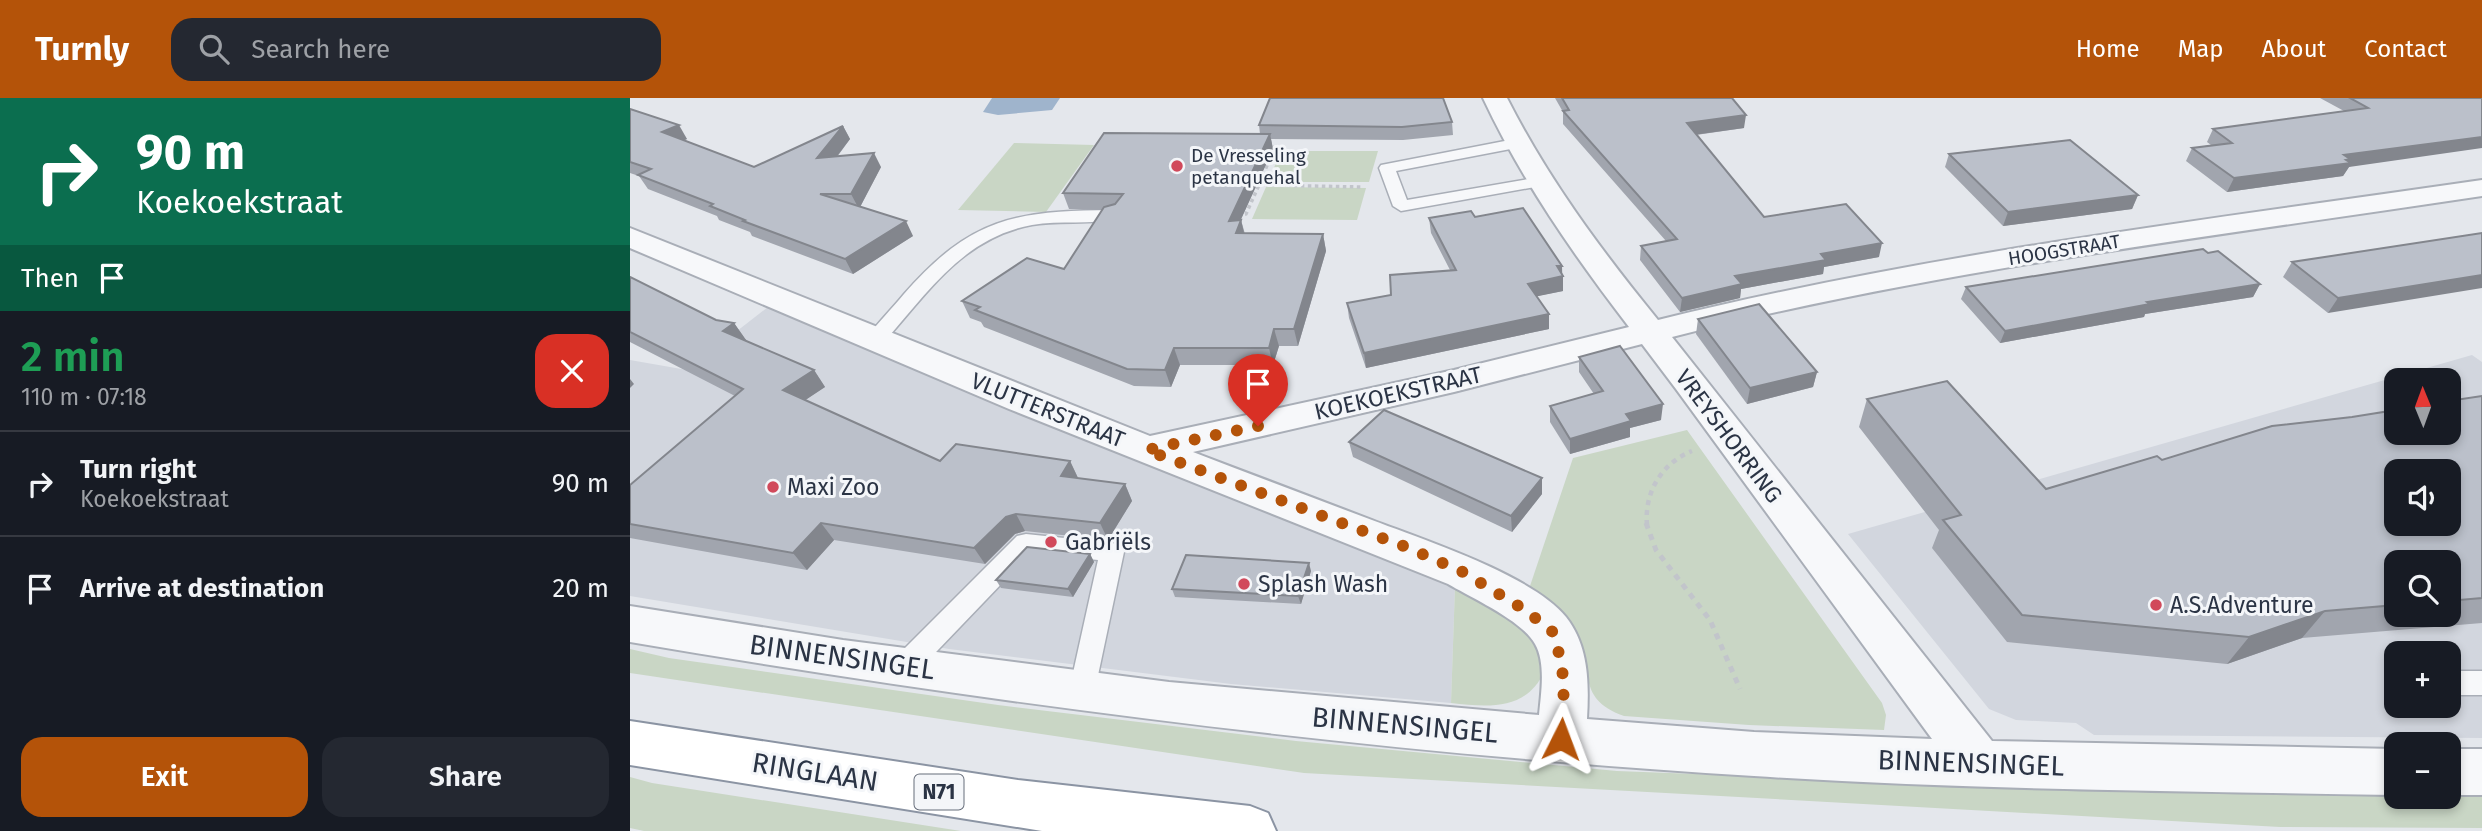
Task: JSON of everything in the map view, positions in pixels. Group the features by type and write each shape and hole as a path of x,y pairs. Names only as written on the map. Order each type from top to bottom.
{"highway":[{"name":"RINGLAAN","path":"630,743 1018,804 1250,831"}],"street":[{"name":"VREYSHORRING","path":"1495,98 1515,144 1540,182 1649,331 1979,764"},
{"name":"HOOGSTRAAT","path":"1649,331 1774,301 1978,263 2482,188"},
{"name":"VLUTTERSTRAAT","path":"630,237 1146,450 1406,547 1463,572 1522,608 1552,631 1561,660 1564,686 1561,739"},
{"name":"KOEKOEKSTRAAT","path":"1146,450 1454,381 1649,331"},
{"name":"BINNENSINGEL","path":"630,624 904,667 1169,703 1561,739 1754,754 1979,764 2384,772"},
{"path":"2461,772 2482,772"}],"lane":[{"path":"1515,144 1387,168 1401,206 1540,182"},
{"path":"876,339 959,248 980,236 1055,214 1112,215"},
{"path":"904,667 1026,543 1112,552 1083,691"},
{"path":"2461,683 2482,683"}],"path":[{"path":"1233,214 1247,214 1275,146 1262,146"},
{"path":"1259,185 1394,187"},
{"path":"1731,438 1685,453 1658,475 1645,506 1650,541 1669,572 1699,602 1740,689"}],"shaded area":[{"path":"768,307 1043,424 1455,586 1451,703 1231,684 949,649 630,596 630,360 687,370"},
{"path":"2472,355 2482,362 2482,738 2461,738 2461,732 2384,732 2384,737 2094,735 2076,723 2016,720 1989,709 1848,534 2384,380 2384,445 2461,445 2461,368 2427,368"}],"green space":[{"path":"1014,143 1094,145 1046,212 958,210"},
{"path":"1281,151 1378,151 1369,182 1268,182"},
{"path":"1266,187 1366,188 1357,220 1252,219"},
{"path":"1687,430 1882,703 1886,715 1884,730 1749,725 1624,716 1608,709 1598,700 1588,680 1581,644 1575,631 1560,615 1528,592 1573,458"},
{"path":"1455,586 1530,627 1543,643 1544,672 1527,694 1505,704 1451,703"},
{"path":"630,649 669,658 998,705 1296,741 1617,771 2116,790 2384,792 2384,809 2461,809 2461,794 2482,793 2482,828 2280,827 1304,773 630,673"},
{"path":"630,777 652,783 961,831 644,831 630,828"}],"water":[{"path":"992,98 1060,98 1052,110 998,115 983,112"}],"building":[{"path":"1270,98 1443,98 1452,122 1402,127 1259,125"},
{"path":"1562,98 1732,98 1746,115 1687,123 1764,217 1846,204 1882,243 1821,254 1826,260 1735,276 1742,284 1682,298 1641,246 1677,239 1563,111 1569,110"},
{"path":"2350,98 2482,98 2482,137 2344,155 2351,163 2234,178 2192,148 2232,143 2213,129 2368,108"},
{"path":"630,109 679,125 662,132 754,167 843,126 817,158 874,153 851,194 820,194 906,221 845,259 743,221 745,220 710,206 713,204 638,175 651,169 630,162"},
{"path":"1104,133 1270,134 1229,221 1241,220 1236,233 1323,234 1294,329 1274,329 1269,348 1174,348 1165,370 1127,369 975,310 980,307 962,301 1027,258 1064,269 1104,207 1115,204 1123,194 1063,193"},
{"path":"2070,140 2138,195 2008,212 1949,154"},
{"path":"1523,208 1562,266 1557,266 1563,276 1528,284 1549,314 1364,353 1347,303 1391,295 1390,275 1456,270 1429,218 1471,211 1475,217"},
{"path":"2482,233 2482,275 2338,298 2292,262"},
{"path":"2203,249 2208,253 2218,251 2260,284 2147,302 2150,304 2005,331 1966,287"},
{"path":"630,277 716,320 734,323 723,331 814,370 783,390 940,461 956,444 1070,461 1061,476 1125,484 1100,523 1016,514 1006,517 974,548 821,523 793,553 630,524 630,485 743,389 630,332"},
{"path":"1759,304 1817,372 1750,388 1698,319"},
{"path":"1620,346 1663,404 1626,414 1631,421 1570,439 1550,406 1603,391 1579,357"},
{"path":"1947,381 2046,489 2157,456 2162,460 2272,426 2384,412 2384,445 2461,445 2461,399 2482,396 2482,598 2461,600 2461,550 2384,550 2384,606 2325,611 2249,637 2022,615 1943,520 1961,515 1867,399"},
{"path":"1384,410 1542,478 1511,516 1349,442"},
{"path":"1027,547 1090,554 1068,589 996,580"},
{"name":"Splash Wash","path":"1186,555 1309,563 1298,596 1172,589"}],"place":[{"name":"De Vresseling petanquehal","path":"1177,166"},
{"name":"Maxi Zoo","path":"773,487"},
{"name":"Gabriëls","path":"1051,542"},
{"name":"Splash Wash","path":"1244,584"},
{"name":"A.S.Adventure","path":"2156,605"}],"route":[{"path":"1258,426 1146,450 1406,547 1463,572 1522,608 1552,631 1561,660 1564,686 1561,739"}]}
